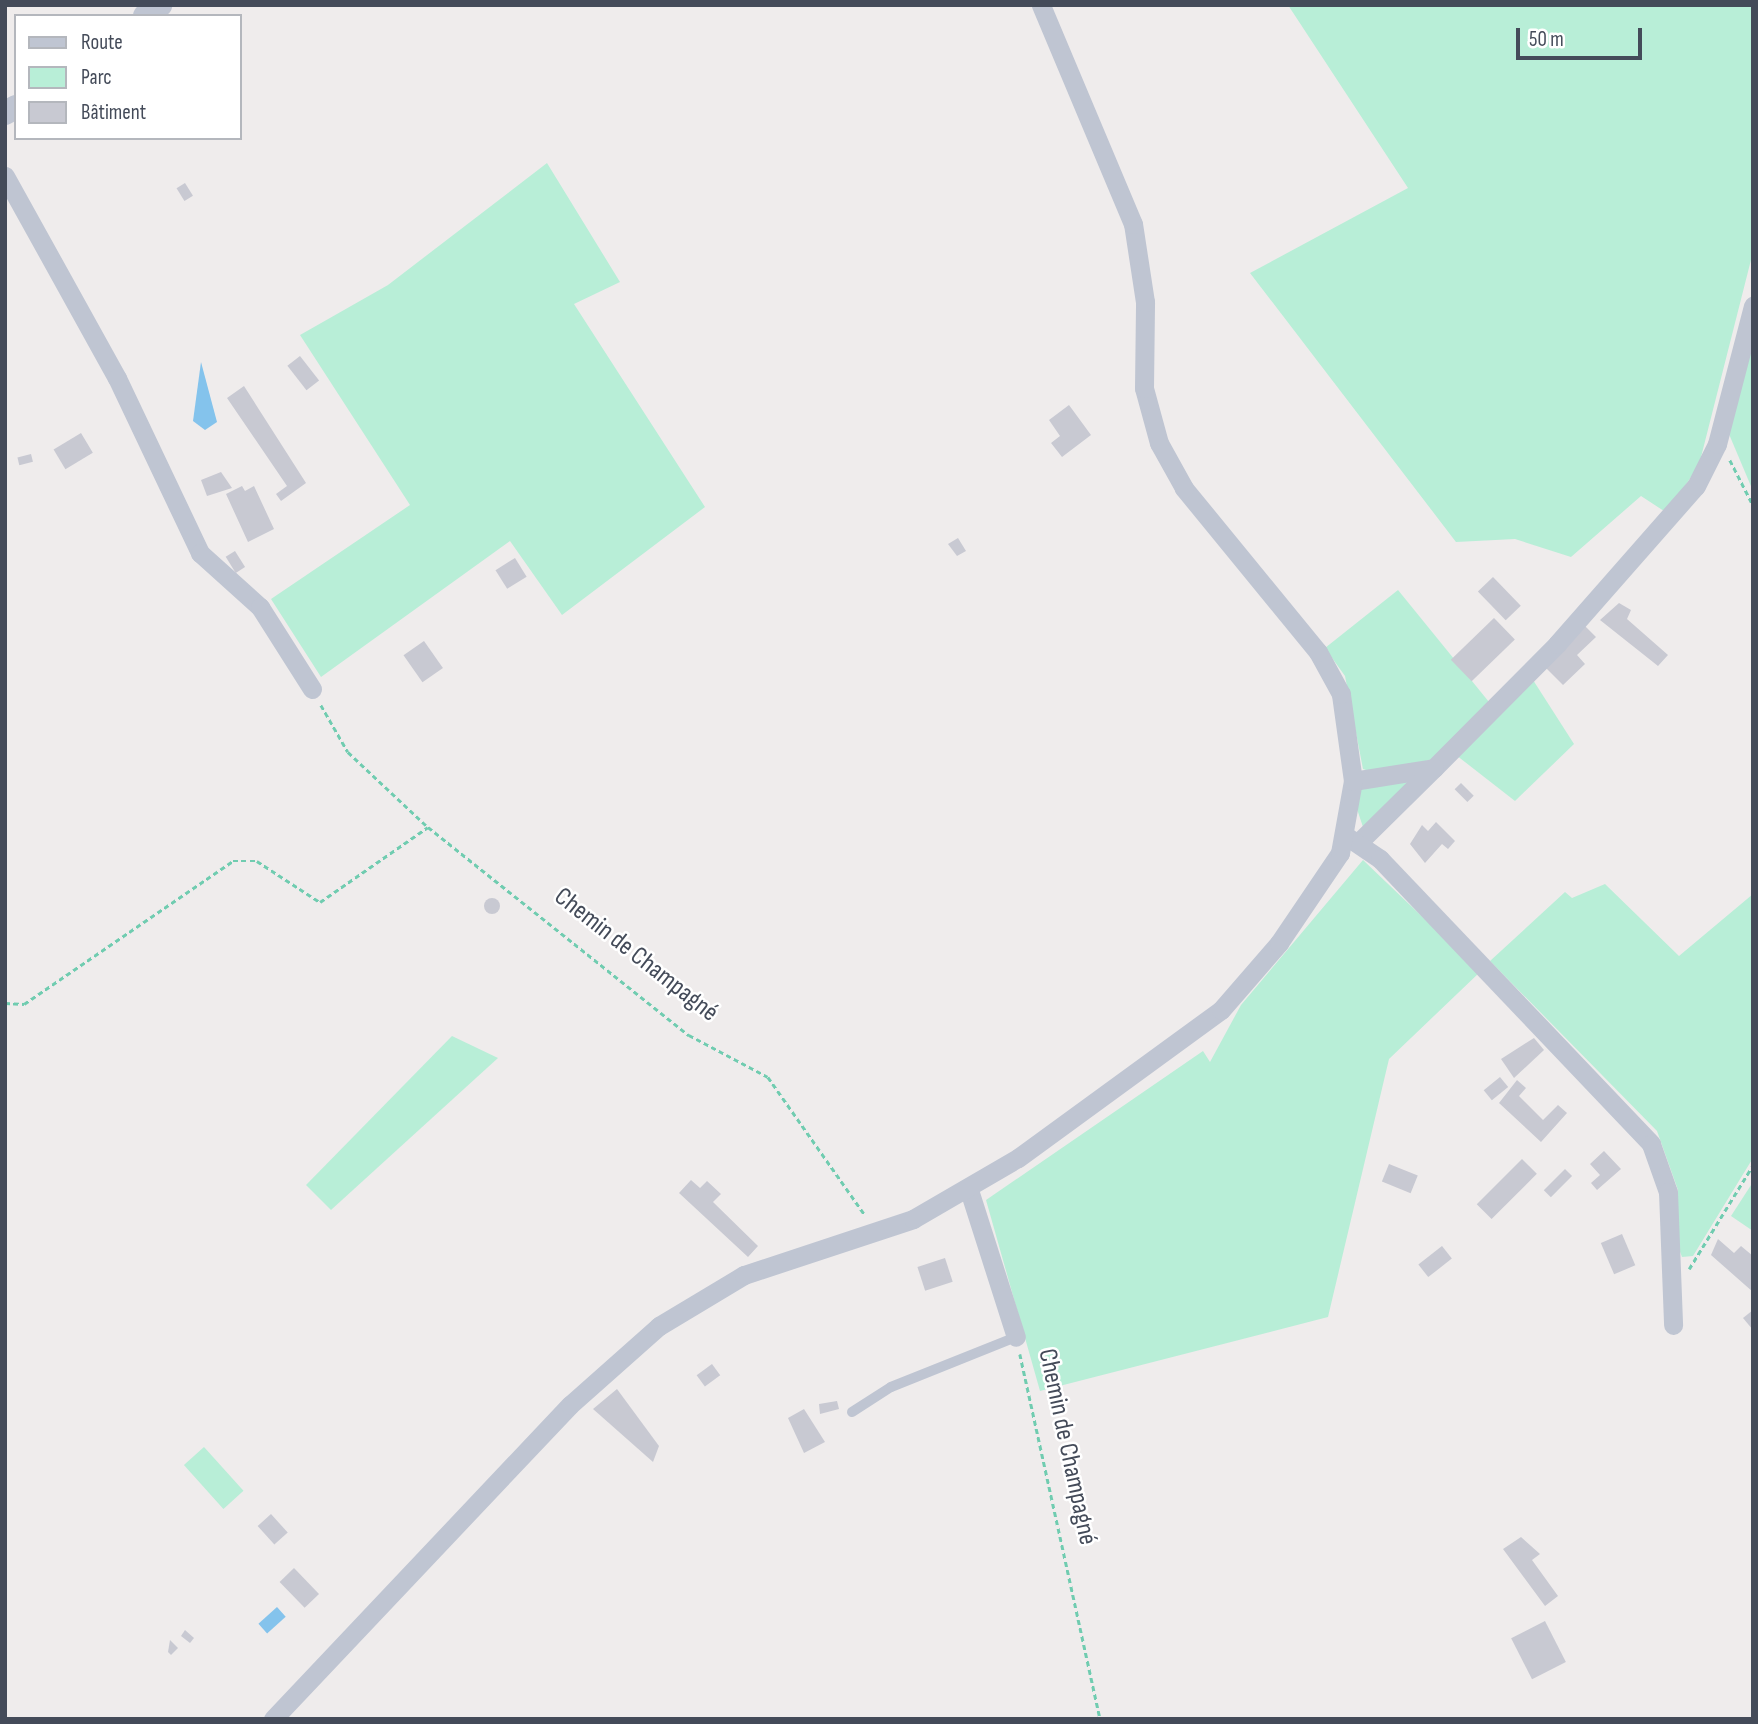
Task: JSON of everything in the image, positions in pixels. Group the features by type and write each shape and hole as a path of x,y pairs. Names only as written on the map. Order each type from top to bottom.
{"street":[{"path":"1041,5 1133,224 1145,302 1144,388 1159,443 1184,488 1330,670 1348,720 1353,781 1353,839 1651,1144 1668,1192 1674,1278 1673,1325"},
{"path":"5,176 117,378 200,552 260,607 312,689"},
{"path":"274,1719 570,1405 659,1326 744,1275 879,1231 970,1190 1221,1010 1303,911 1353,839 1434,768 1665,524 1696,486 1717,444 1753,306"},
{"path":"1353,781 1434,768"},
{"name":"Chemin de Champagné","path":"970,1190 1016,1337"}],"lane":[{"path":"852,1412 891,1387 1016,1337"}],"path":[{"path":"1717,444 1753,505"},
{"name":"Chemin de Champagné","path":"312,689 348,752 428,827 689,1035 768,1077 879,1231"},
{"path":"5,1003 24,1004 233,862 257,861 320,902 428,827"},
{"path":"1674,1278 1697,1264 1753,1165"},
{"name":"Chemin de Champagné","path":"1016,1337 1100,1719"}],"green space":[{"path":"1288,5 1753,5 1753,252 1699,465 1667,513 1641,496 1571,557 1515,539 1456,542 1250,273 1408,188"},
{"path":"547,163 620,282 574,304 705,507 562,615 510,541 321,677 271,599 410,505 300,335 388,285"},
{"path":"1753,328 1753,491 1726,427"},
{"path":"1398,590 1489,702 1433,759 1379,774 1363,769 1345,676 1325,648"},
{"path":"1533,680 1574,744 1515,801 1456,755"},
{"path":"1421,777 1364,830 1357,809 1361,787"},
{"path":"1363,860 1480,972 1389,1059 1328,1317 1040,1391 986,1200 1203,1051 1210,1062 1241,1005"},
{"path":"1605,884 1679,956 1753,894 1753,1158 1693,1256 1682,1257 1678,1246 1678,1190 1657,1131 1490,961 1565,892 1572,898"},
{"path":"452,1036 498,1058 331,1210 306,1185"},
{"path":"1753,1182 1753,1231 1731,1216"},
{"path":"204,1447 243,1491 223,1509 184,1465"}],"water":[{"path":"201,362 217,422 205,430 193,421"},
{"path":"277,1607 286,1617 267,1633 258,1624"}],"building":[{"path":"185,183 193,196 184,201 177,188"},
{"path":"300,356 319,380 306,390 287,366"},
{"path":"244,386 306,483 281,501 276,494 287,486 227,398"},
{"path":"1069,405 1091,435 1062,457 1051,443 1060,436 1049,420"},
{"path":"81,433 93,453 65,469 54,449"},
{"path":"31,454 33,462 19,465 17,457"},
{"path":"221,472 232,488 207,496 201,480"},
{"path":"242,486 245,491 254,486 274,529 248,542 226,494"},
{"path":"958,538 966,551 957,556 948,544"},
{"path":"235,551 245,567 236,573 226,557"},
{"path":"515,558 527,577 507,589 495,570"},
{"path":"1493,577 1521,606 1506,620 1478,592"},
{"path":"1619,603 1631,610 1627,619 1668,655 1658,666 1600,620"},
{"path":"1494,618 1515,640 1472,681 1451,660"},
{"path":"1585,626 1596,637 1577,655 1585,664 1563,685 1546,668"},
{"path":"424,641 443,668 422,682 404,655"},
{"path":"1461,783 1474,796 1467,802 1455,789"},
{"path":"1436,822 1455,841 1448,849 1442,844 1425,863 1410,844 1422,825 1428,831"},
{"path":"489,898 495,898 500,906 498,912 489,914 484,909 484,903"},
{"path":"1534,1038 1544,1050 1514,1078 1501,1059"},
{"path":"1500,1077 1508,1087 1492,1100 1484,1090"},
{"path":"1517,1080 1526,1088 1519,1096 1543,1120 1558,1105 1567,1113 1541,1142 1499,1103"},
{"path":"1604,1151 1621,1169 1597,1190 1591,1183 1600,1175 1590,1164"},
{"path":"1522,1159 1537,1174 1492,1219 1477,1204"},
{"path":"1389,1164 1418,1176 1411,1193 1382,1182"},
{"path":"1565,1169 1572,1176 1551,1197 1544,1190"},
{"path":"691,1180 700,1188 707,1181 721,1194 713,1202 758,1246 748,1257 679,1193"},
{"path":"1622,1234 1635,1265 1614,1274 1601,1243"},
{"path":"1718,1239 1734,1253 1741,1246 1753,1256 1753,1292 1711,1255"},
{"path":"1442,1246 1452,1259 1428,1277 1418,1264"},
{"path":"945,1258 953,1282 925,1291 917,1267"},
{"path":"1753,1310 1753,1330 1743,1318"},
{"path":"712,1364 720,1375 705,1386 697,1375"},
{"path":"617,1389 659,1446 653,1462 593,1409"},
{"path":"837,1401 839,1409 820,1414 819,1404"},
{"path":"804,1409 825,1442 804,1453 788,1418"},
{"path":"271,1514 288,1533 274,1545 258,1526"},
{"path":"1521,1537 1540,1554 1532,1560 1558,1596 1545,1606 1503,1549"},
{"path":"294,1568 319,1594 305,1608 280,1582"},
{"path":"1545,1621 1566,1662 1532,1679 1511,1638"},
{"path":"185,1630 194,1638 190,1643 181,1636"},
{"path":"170,1640 178,1648 171,1655 168,1652"}]}
